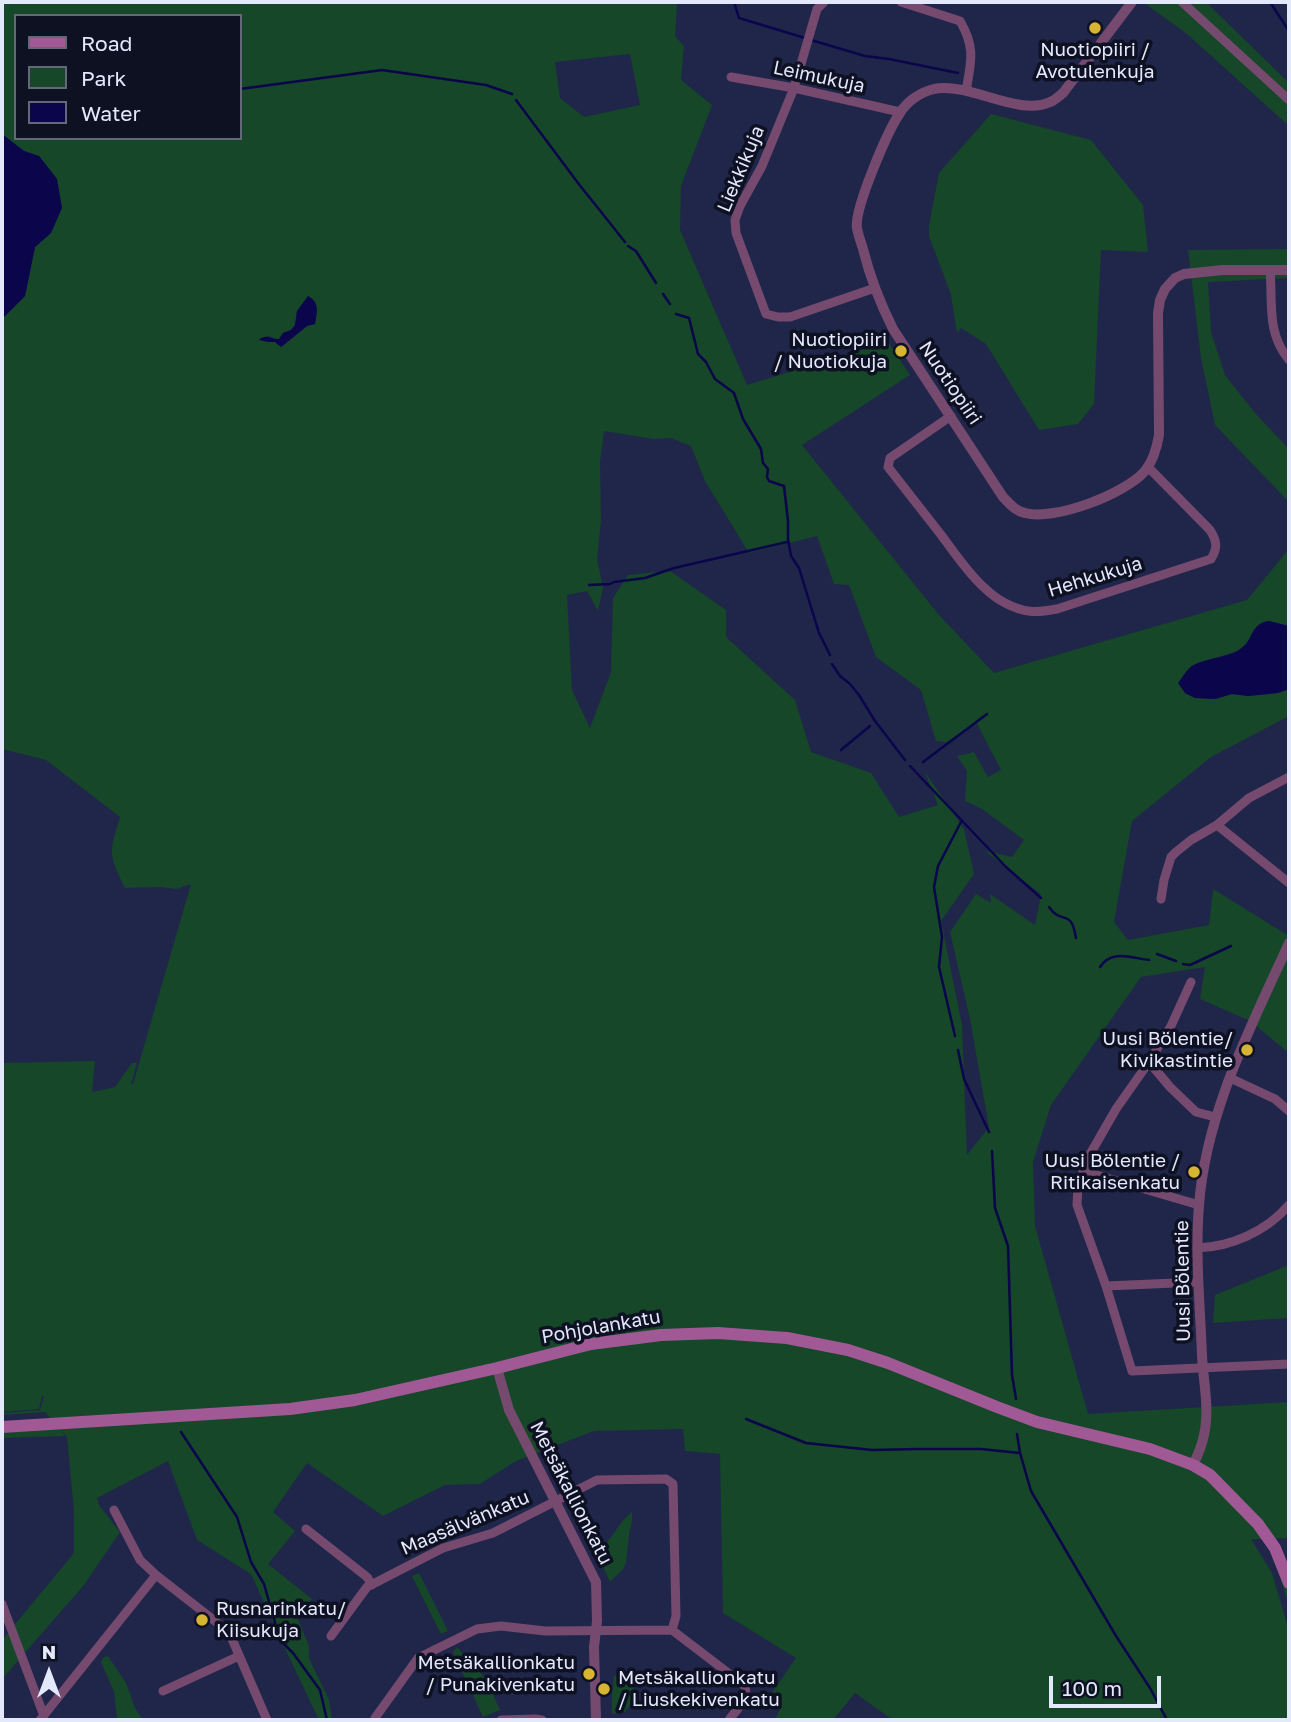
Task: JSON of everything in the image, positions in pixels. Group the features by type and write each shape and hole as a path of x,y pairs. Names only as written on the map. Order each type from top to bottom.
{"main road":[{"name":"Pohjolankatu","path":"2,1427 290,1409 355,1400 591,1344 661,1335 718,1333 787,1338 848,1350 1037,1422 1150,1449 1193,1465 1210,1475 1258,1524 1275,1548 1289,1583"}],"street":[{"path":"794,88 817,9 824,2"},
{"path":"901,2 960,21 968,34 972,56 966,91"},
{"name":"Nuotiopiiri","path":"1132,2 1063,93 1049,103 1030,106 947,88 932,89 917,96 900,112 881,150 857,216 857,227 881,306 893,329 1013,508 1024,513 1055,513 1107,497 1128,486 1148,467"},
{"path":"1182,2 1289,100"},
{"name":"Leimukuja","path":"731,77 900,112"},
{"name":"Liekkikuja","path":"794,88 762,166 735,220 736,233 766,314 790,317 875,288"},
{"path":"1270,270 1272,323 1279,344 1289,360"},
{"path":"1148,467 1159,435 1158,313 1165,289 1175,278 1194,272 1289,270"},
{"name":"Hehkukuja","path":"951,416 890,458 888,467 979,581 1003,602 1036,613 1057,609 1211,559 1216,552 1215,537 1148,467"},
{"path":"1161,899 1171,858 1249,798 1289,777"},
{"path":"1217,825 1289,883"},
{"name":"Uusi Bölentie","path":"1193,1465 1205,1432 1206,1404 1197,1248 1202,1175 1215,1117 1289,943"},
{"path":"1191,982 1171,1026 1116,1109 1089,1156 1078,1186 1077,1205 1132,1371 1289,1364"},
{"path":"1149,1062 1196,1112 1215,1117"},
{"path":"1230,1078 1276,1099 1289,1111"},
{"path":"1083,1171 1199,1205"},
{"path":"1197,1248 1226,1244 1249,1236 1271,1224 1289,1205"},
{"path":"1106,1286 1198,1282"},
{"name":"Metsäkallionkatu","path":"497,1368 509,1410 596,1582 596,1720"},
{"name":"Maasälvänkatu","path":"331,1636 367,1587 443,1548 493,1533 597,1480 666,1479 673,1484 676,1616 672,1630"},
{"path":"114,1510 140,1560 156,1576 229,1632 267,1720"},
{"path":"306,1530 367,1577 372,1585"},
{"path":"42,1718 156,1576"},
{"path":"2,1604 42,1718"},
{"path":"375,1718 418,1658 477,1629 501,1626 545,1631 672,1630 744,1685 747,1696 729,1720"},
{"path":"163,1691 239,1656"},
{"path":"501,1720 542,1720"}],"green space":[{"path":"2,2 675,2 675,36 684,46 681,80 712,105 681,186 680,230 747,385 888,342 910,375 802,445 939,615 994,673 1247,600 1289,549 1289,626 1269,621 1254,629 1249,642 1237,651 1191,666 1185,693 1195,698 1215,699 1232,694 1248,696 1289,689 1289,716 1211,757 1132,821 1114,922 1128,940 1209,925 1213,889 1289,936 1289,1053 1250,1021 1200,999 1205,967 1141,977 1051,1105 1033,1162 1035,1226 1088,1414 1289,1402 1289,1538 1267,1539 1285,1579 1289,1605 1272,1553 1263,1539 1251,1539 1272,1573 1289,1631 1289,1720 893,1720 855,1693 833,1720 775,1720 781,1706 769,1697 796,1658 723,1613 720,1454 685,1451 683,1429 594,1431 516,1461 480,1484 445,1485 383,1516 307,1463 273,1512 295,1531 268,1564 312,1599 297,1617 309,1646 309,1658 329,1700 332,1720 319,1720 251,1574 197,1540 168,1461 97,1498 99,1505 120,1532 84,1585 2,1679 2,1640 74,1553 74,1511 67,1437 60,1429 65,1436 2,1438 2,1432 58,1427 45,1412 2,1415 40,1410 44,1396 39,1409 2,1412 2,1063 95,1061 92,1092 115,1087 132,1063 137,1063 133,1084 191,884 177,889 125,888 112,853 120,817 46,760 2,749 2,319 25,296 35,247 51,233 57,179 39,156 24,151 2,134","holes":["630,54 640,105 584,117 560,98 555,62","308,296 307,326 283,346 259,339 269,336 279,339 283,333 291,330 295,325 297,311","604,431 653,439 671,438 691,446 705,481 749,553 817,536 834,584 849,585 876,657 921,690 936,741 947,742 976,722 1001,770 988,777 974,752 957,756 967,771 965,801 982,809 1024,840 1012,857 985,851 1041,894 1035,925 990,894 991,903 976,894 950,932 970,1019 989,1127 967,1155 962,1025 941,921 974,874 964,829 925,772 938,805 899,817 871,773 811,752 795,700 726,637 726,610 670,571 628,575 613,598 611,672 590,728 572,690 567,595 587,591 598,611 603,587 597,559 601,521 600,462"]},
{"path":"1143,2 1206,2 1289,83 1289,126 1187,34"},
{"path":"991,114 1091,140 1143,205 1148,252 1101,250 1094,404 1078,424 1039,430 986,344 961,328 957,333 951,295 929,236 939,173"},
{"path":"1289,249 1289,278 1208,282 1211,332 1225,375 1255,413 1289,449 1289,502 1215,425 1201,358 1188,250"},
{"path":"1289,1265 1289,1318 1213,1323 1215,1295"},
{"path":"632,1512 626,1563 610,1582 599,1558 599,1551"},
{"path":"419,1573 448,1631 441,1634 412,1576"},
{"path":"457,1647 486,1679 500,1710 483,1717 453,1652"},
{"path":"108,1656 126,1683 135,1708 143,1720 117,1720 114,1692 101,1662"},
{"path":"628,1673 631,1678 633,1698 625,1712 612,1714 614,1676"}],"water":[{"path":"2,134 24,151 39,156 57,179 62,208 51,233 35,247 25,296 2,319"},
{"path":"308,296 316,305 315,324 307,326 281,347 275,342 259,340 266,337 279,339 283,333 291,330 295,325 297,311"},
{"path":"1269,621 1289,626 1289,689 1248,696 1232,694 1215,699 1195,698 1185,693 1178,683 1190,667 1239,650 1258,625"}],"waterway":[{"path":"734,2 739,18 805,38"},
{"path":"1270,2 1289,31"},
{"path":"811,40 865,56 958,73"},
{"path":"242,89 382,70 486,85 512,94"},
{"path":"516,100 625,242"},
{"path":"628,246 636,251 656,283"},
{"path":"663,294 670,304"},
{"path":"676,314 689,318 698,354 706,362 715,379 734,393 743,419 761,449 769,481 784,486 791,556 799,568 819,633 830,655"},
{"path":"589,585 645,578 674,568 787,542"},
{"path":"832,664 859,695 905,760"},
{"path":"923,762 987,714"},
{"path":"841,750 870,726"},
{"path":"910,766 1006,867 1041,898"},
{"path":"955,1036 939,967 942,937 934,887 938,866 962,820"},
{"path":"1049,907 1058,916 1072,923 1076,938"},
{"path":"1183,964 1190,965 1231,946"},
{"path":"1157,954 1176,961"},
{"path":"1100,967 1105,961 1116,956 1149,960"},
{"path":"958,1050 964,1079 989,1132"},
{"path":"992,1151 995,1208 1008,1246 1012,1375 1016,1399"},
{"path":"746,1419 806,1443 872,1450 981,1449 1020,1453"},
{"path":"181,1432 237,1517 251,1562 264,1584 280,1640 320,1690 327,1720"},
{"path":"1017,1434 1031,1491 1167,1720"}],"place":[{"name":"Nuotiopiiri / Avotulenkuja","path":"1095,28"},
{"name":"Nuotiopiiri / Nuotiokuja","path":"901,351"},
{"name":"Uusi Bölentie/ Kivikastintie","path":"1247,1050"},
{"name":"Uusi Bölentie / Ritikaisenkatu","path":"1194,1172"},
{"name":"Rusnarinkatu/ Kiisukuja","path":"202,1620"},
{"name":"Metsäkallionkatu / Punakivenkatu","path":"589,1674"},
{"name":"Metsäkallionkatu / Liuskekivenkatu","path":"604,1689"}]}
